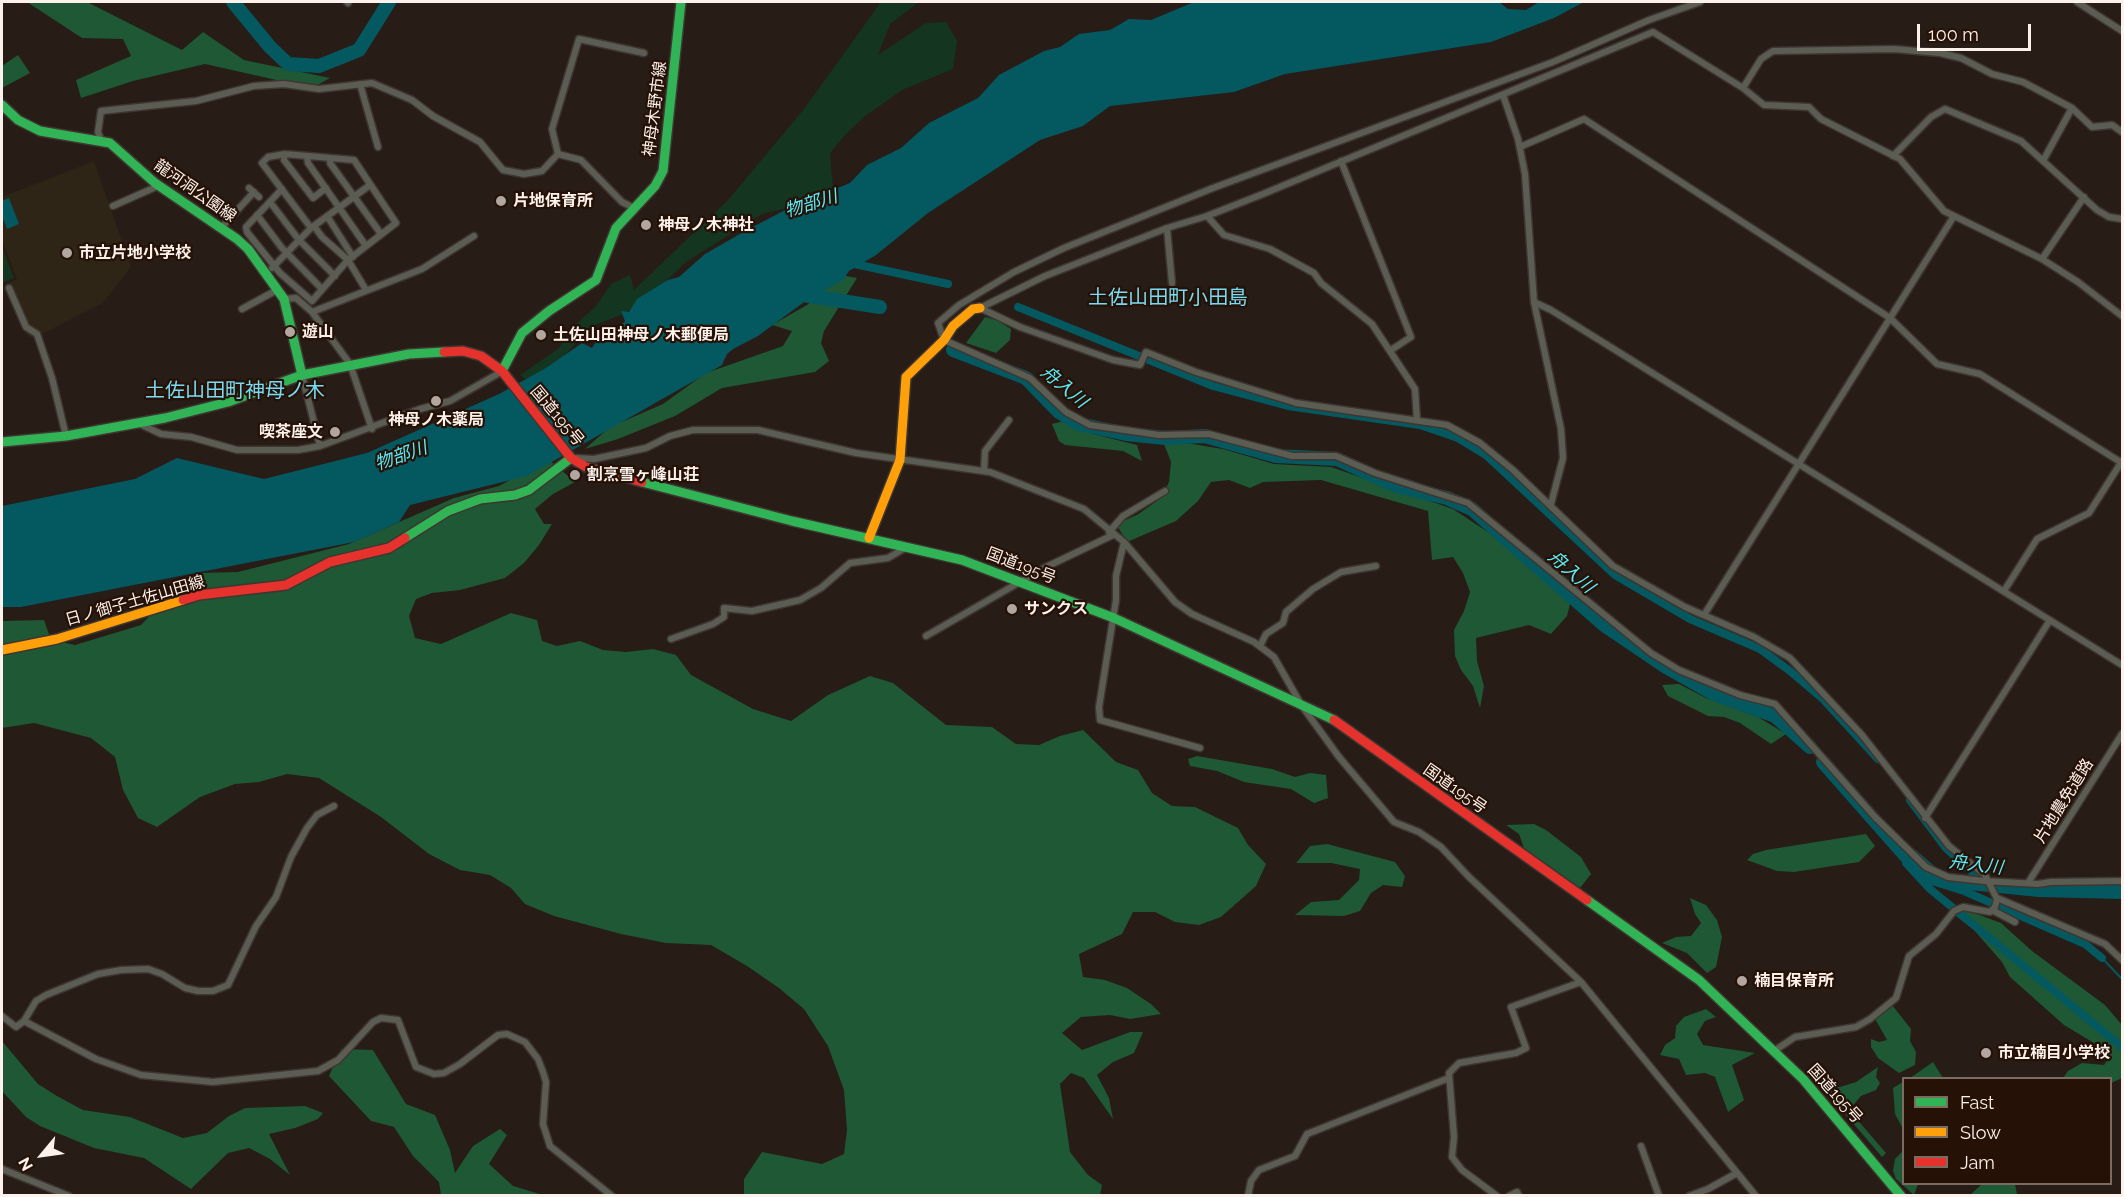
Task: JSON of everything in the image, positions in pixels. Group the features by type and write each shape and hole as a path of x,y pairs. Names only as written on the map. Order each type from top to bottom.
{"main road":[{"name":"神母木野市線","path":"505,375 522,333 549,311 596,280 611,237 648,195 663,171 681,2"},
{"name":"龍河洞公園線","path":"2,105 18,120 40,131 64,137 101,140 120,150 158,186 248,249 270,270 277,290 284,299 302,375"},
{"path":"869,538 900,460 906,377 944,340 953,326 973,309 980,308"},
{"name":"国道195号","path":"2,442 66,436 138,423 228,402 302,375 350,364 409,354 463,351 482,356 505,375 568,454 586,467 962,560 1114,618 1334,720 1699,980 1810,1088 1901,1196"},
{"name":"日ノ御子土佐山田線","path":"2,650 57,639 199,595 286,585 330,562 389,548 459,507 480,499 515,495 529,490 568,454"}],"street":[{"path":"1700,2 1649,20 1554,62 1213,188 1064,248 1014,272 959,305 938,323 944,340 1030,378 1066,412 1090,425 1159,435 1209,434 1292,456 1336,456 1375,473 1468,503 1651,653 1679,670 1740,695 1775,704 1875,817 1926,867 1948,877 1990,884 2122,882"},
{"path":"2077,2 2122,31"},
{"path":"980,308 1045,276 1167,228 1207,216 1653,32 1743,88 1764,105 1809,107 1821,119 1893,156 1908,166 1932,200 1954,216 2042,259 2078,282 2122,316"},
{"path":"558,154 552,129 579,39 644,53"},
{"path":"1743,88 1761,59 1773,51 1894,49 1961,58 1992,74 2023,82 2072,108 2092,128 2112,125 2122,132"},
{"path":"101,140 98,132 101,111 196,101 254,86 284,84 319,88 372,83 412,100 434,116 480,142 503,170 524,174 542,171 558,154"},
{"path":"360,84 378,147"},
{"path":"1503,95 1520,147 1529,205 1534,302 1562,429 1563,458 1551,504"},
{"path":"2044,159 2072,108"},
{"path":"1893,156 1931,117 1945,109 2009,134 2044,159 2103,213 2122,219"},
{"path":"1520,147 1584,119 1890,318 1937,364 1980,375 2122,462 2089,513 2037,539 2004,591"},
{"path":"285,154 284,160 313,198 326,188"},
{"path":"282,189 246,227 247,232 270,270 312,301 350,258 396,223 354,160 285,154 268,157 262,163 312,227 350,258"},
{"path":"558,154 580,160 622,202 636,206"},
{"path":"307,157 308,163 366,246"},
{"path":"331,158 330,163 381,234"},
{"path":"1341,161 1411,337 1391,350"},
{"path":"270,270 312,227 370,185"},
{"path":"113,206 158,186"},
{"path":"221,228 254,192"},
{"path":"2042,259 2084,197"},
{"path":"270,202 299,240 336,276"},
{"path":"257,215 287,253 322,289"},
{"path":"327,216 366,290"},
{"path":"1207,216 1224,235 1270,249 1314,273 1321,283 1372,324 1415,389 1417,420"},
{"path":"1704,615 1954,216"},
{"path":"1167,228 1172,283"},
{"path":"312,312 422,269 474,236"},
{"path":"9,288 26,327 37,334 52,378 66,436"},
{"path":"242,309 277,290"},
{"path":"284,299 296,298 312,312 350,364 372,429"},
{"path":"1534,302 1551,310 2122,665"},
{"path":"980,308 1041,334 1113,360 1140,365 1146,352 1196,372 1296,402 1447,425 1480,443 1551,504 1613,566 1704,615 1754,637 1790,658 1862,735 1898,778 1925,818 1948,846 1990,884 1997,899 1994,909"},
{"path":"302,375 320,446"},
{"path":"138,423 161,434 191,437 237,450 298,450 320,446 372,429 420,409 450,401 505,375"},
{"path":"984,471 985,451 1009,420"},
{"path":"568,454 594,459 646,448 670,435 693,430 758,430 856,453 984,471 1084,509 1124,542 1175,602 1192,614 1260,646 1274,657 1302,706 1339,757 1394,822 1419,832 1442,847 1469,877 1581,982 1756,1196"},
{"path":"926,636 1111,533 1123,516 1165,491"},
{"path":"1124,542 1116,576 1114,618 1099,707 1100,720 1200,748"},
{"path":"671,639 713,624 724,617 724,608 752,611 800,600 821,588 850,563 888,558 908,547"},
{"path":"1260,646 1266,634 1283,623 1286,612 1313,589 1341,572 1376,566"},
{"path":"1925,818 2050,620"},
{"name":"片地農免道路","path":"2028,883 2122,734"},
{"path":"2,1016 16,1027 24,1021 36,1001 46,995 98,975 121,970 148,969 162,974 185,988 198,991 213,991 228,985 256,926 276,897 291,857 307,828 317,815 334,806"},
{"path":"1997,899 2105,944 2122,960"},
{"path":"1774,1052 1795,1037 1856,1027 1870,1019 1896,998 1909,956 1936,934 1957,910 1994,909 2015,921"},
{"path":"1497,1196 1462,1170 1452,1156 1454,1137 1449,1073 1459,1063 1516,1053 1526,1048 1511,1007 1581,982"},
{"path":"24,1021 96,1059 141,1075 213,1082 318,1071 338,1060 373,1022 381,1018 398,1020 416,1067 434,1074 444,1073 460,1064 498,1035 507,1034 525,1042 538,1059 543,1072 546,1082 543,1124 550,1146 612,1196"},
{"path":"1248,1196 1251,1181 1259,1170 1295,1156 1307,1134 1449,1078"},
{"path":"1641,1146 1659,1196"},
{"path":"2,1169 69,1196"},
{"path":"1689,1196 1708,1189 1737,1173"},
{"path":"1509,1196 1517,1192 1519,1196"}],"shaded area":[{"name":"市立片地小学校","path":"94,161 131,267 103,303 46,332 28,338 6,284 17,279 2,240 2,197"}],"green space":[{"path":"27,2 87,2 182,50 203,32 244,60 330,78 312,88 205,64 133,81 81,98 76,80 131,56 123,39 82,38"},
{"path":"881,2 919,2 890,24 878,55 926,23 946,22 957,41 953,69 902,90 864,117 846,134 830,153 833,189 803,204 762,214 686,262 656,291 626,313 590,327 559,362 528,381 520,375 558,349 573,327 596,306 611,284 630,275 634,290 729,199 804,109"},
{"path":"18,55 30,73 2,88 2,66"},
{"path":"2,247 14,278 2,283"},
{"path":"841,275 857,278 824,331 821,343 829,361 815,372 722,388 675,416 618,439 585,449 610,427 663,404 706,373 783,346 792,331 772,325 807,305"},
{"path":"985,317 997,320 1011,329 1010,340 996,353 966,343"},
{"path":"1064,421 1093,434 1137,445 1142,461 1123,451 1065,445 1059,441 1052,424"},
{"path":"1186,443 1223,449 1274,464 1331,467 1453,509 1509,546 1570,604 1567,616 1551,634 1529,625 1476,638 1477,661 1484,686 1480,708 1473,686 1461,670 1455,656 1454,630 1464,611 1470,592 1463,573 1453,557 1432,560 1428,511 1321,480 1263,482 1250,488 1229,480 1211,482 1198,501 1176,521 1127,542 1116,524 1137,515 1161,498 1169,482 1171,462 1164,444"},
{"path":"548,459 575,482 553,494 535,509 544,524 552,524 539,545 524,563 505,578 460,590 432,593 416,599 409,616 415,638 441,644 511,613 537,620 542,641 557,646 580,641 603,650 626,652 653,649 676,655 691,675 753,709 791,721 828,695 870,676 893,683 946,725 992,727 1016,744 1039,745 1083,730 1116,762 1138,770 1152,793 1172,806 1195,807 1238,828 1248,845 1266,864 1256,886 1221,917 1199,925 1175,922 1155,912 1133,912 1122,934 1079,954 1083,977 1105,980 1127,988 1151,1004 1161,1014 1130,1019 1110,1015 1081,1017 1062,1033 1082,1050 1130,1032 1143,1032 1134,1053 1113,1062 1097,1075 1109,1098 1113,1119 1084,1078 1071,1073 1060,1084 1070,1152 1088,1175 1102,1185 1100,1195 744,1195 744,1179 762,1152 822,1164 844,1154 847,1130 844,1090 828,1046 804,1009 747,966 711,945 666,943 621,934 554,916 525,904 511,888 490,875 460,870 429,854 381,817 319,778 287,774 259,782 235,784 200,797 157,827 138,818 123,790 115,757 91,738 34,723 2,728 2,621 44,620 51,640 75,645 141,625 155,610 157,590 200,573 238,572 349,544 454,498 499,486"},
{"path":"1679,684 1706,698 1758,717 1786,734 1771,744 1740,723 1724,717 1708,716 1668,696 1662,685"},
{"path":"1197,756 1272,769 1295,777 1310,773 1326,775 1328,798 1314,803 1291,789 1244,782 1217,771 1190,766 1188,759"},
{"path":"1534,824 1546,830 1581,857 1591,874 1580,888 1524,848 1519,834 1506,825"},
{"path":"1866,834 1875,846 1859,862 1794,872 1777,871 1747,860 1753,854 1766,850"},
{"path":"1327,844 1395,862 1405,876 1402,887 1383,885 1371,893 1360,911 1344,916 1295,915 1311,902 1339,900 1359,880 1360,869 1331,863 1296,863 1310,846"},
{"path":"1690,898 1706,905 1717,920 1722,937 1716,967 1707,973 1687,953 1662,943 1676,937 1691,936 1701,923 1695,914"},
{"path":"1966,910 2001,923 2032,951 2105,1005 2122,1025 2122,1078 2112,1083 2112,1077 2064,1077 2068,1071 2082,1063 2104,1065 2110,1056 2099,1046 2064,1025 2010,977 2002,962 1974,930 1956,916"},
{"path":"1892,1005 1911,1029 1910,1041 1916,1052 1915,1065 1899,1073 1878,1058 1871,1047 1871,1039 1879,1042 1887,1040 1874,1017"},
{"path":"1706,1009 1716,1017 1705,1021 1697,1034 1703,1045 1755,1053 1732,1065 1744,1100 1728,1112 1715,1077 1705,1073 1686,1075 1679,1059 1660,1055 1665,1045 1675,1038 1676,1026 1684,1017"},
{"path":"2,1041 38,1084 83,1110 130,1117 183,1138 207,1133 229,1116 245,1108 305,1106 323,1113 318,1119 295,1128 269,1134 290,1175 270,1159 249,1148 228,1153 191,1189 144,1158 94,1148 40,1126 26,1117 2,1091"},
{"path":"341,1049 373,1050 406,1104 435,1115 450,1150 455,1173 473,1146 500,1129 507,1135 489,1164 513,1186 543,1195 441,1195 439,1182 413,1156 394,1127 371,1121 329,1076"},
{"path":"1933,1062 1942,1077 1911,1077"},
{"path":"1878,1067 1876,1077 1880,1083 1876,1090 1861,1096 1849,1110 1886,1153 1882,1157 1809,1072 1833,1087 1840,1087 1856,1082"},
{"path":"1902,1083 1902,1127 1895,1114 1893,1088"},
{"path":"1902,1152 1902,1184 1896,1179 1893,1171 1895,1159"},
{"path":"1903,1185 1918,1185 1914,1195"},
{"path":"1981,1185 2015,1185 2017,1194 1970,1195"}],"water":[{"name":"物部川","path":"1194,2 1499,2 1508,9 1526,10 1539,2 1584,2 1554,18 1491,42 1285,74 1234,92 1110,106 1083,126 1040,140 928,213 876,255 849,271 843,280 804,302 758,336 733,349 727,354 722,365 527,476 410,505 399,522 354,542 21,607 2,607 2,506 135,479 177,458 264,479 367,453 499,394 546,368 582,343 592,348 597,340 615,332 625,321 621,311 629,312 637,299 668,280 679,277 705,254 745,231 791,207 850,183 867,165 901,148 929,123 978,98 999,75 1044,51 1060,47 1079,34 1110,30 1129,19 1151,20"},
{"path":"9,198 19,224 7,229 2,216 2,201"}],"waterway":[{"path":"233,2 270,47 288,64 319,66 359,50 389,2"},
{"path":"850,263 948,284"},
{"name":"舟入川","path":"797,294 880,307"},
{"path":"1018,307 1213,386 1288,406 1420,425 1458,438 1486,455 1615,575 1690,619 1760,649 1790,671 1823,699 1878,759"},
{"name":"舟入川","path":"953,350 1026,378 1059,412 1079,424 1126,434 1165,438 1205,436 1276,456 1337,459 1396,486 1447,498 1472,509 1604,625 1666,667 1714,694 1775,716 1810,747"},
{"name":"舟入川","path":"1823,762 1905,855 1912,856 1940,880 2039,890 2122,892"},
{"path":"1910,800 1946,848 1986,885"},
{"path":"1905,855 1906,863 1930,889 2122,1047"},
{"path":"1918,868 1932,881 1964,891 2085,944 2102,958"},
{"path":"2102,958 2122,979"}],"traffic: fast":[{"path":"502,371 522,333 549,311 596,280 616,228 655,186 663,171 681,2"},
{"path":"2,105 18,120 40,131 110,143 155,183 237,239 248,249 284,299 302,375"},
{"path":"2,442 66,436 165,418 228,402 302,375 409,354 444,352"},
{"path":"405,538 448,511 480,499 515,495 529,490 571,458"},
{"path":"642,482 792,521 962,560 1114,618 1334,720"},
{"path":"1587,900 1699,980 1803,1079 1901,1196"}],"traffic: slow":[{"path":"869,538 900,460 906,377 944,340 953,326 973,309 980,308"},
{"path":"2,650 57,639 183,600"}],"traffic: jam":[{"path":"444,352 463,351 481,356 502,371 571,458 586,467 642,482"},
{"path":"183,600 199,595 286,585 330,562 389,548 405,538"},
{"path":"1334,720 1587,900"}],"place":[{"name":"片地保育所","path":"501,201"},
{"name":"神母ノ木神社","path":"646,225"},
{"name":"市立片地小学校","path":"67,253"},
{"name":"遊山","path":"290,332"},
{"name":"土佐山田神母ノ木郵便局","path":"541,335"},
{"name":"神母ノ木薬局","path":"436,401"},
{"name":"喫茶座文","path":"335,432"},
{"name":"割烹雪ヶ峰山荘","path":"575,475"},
{"name":"サンクス","path":"1012,609"},
{"name":"楠目保育所","path":"1742,981"},
{"name":"市立楠目小学校","path":"1986,1053"}],"district":[{"name":"土佐山田町小田島","path":"1168,298"},
{"name":"土佐山田町神母ノ木","path":"235,391"}]}
